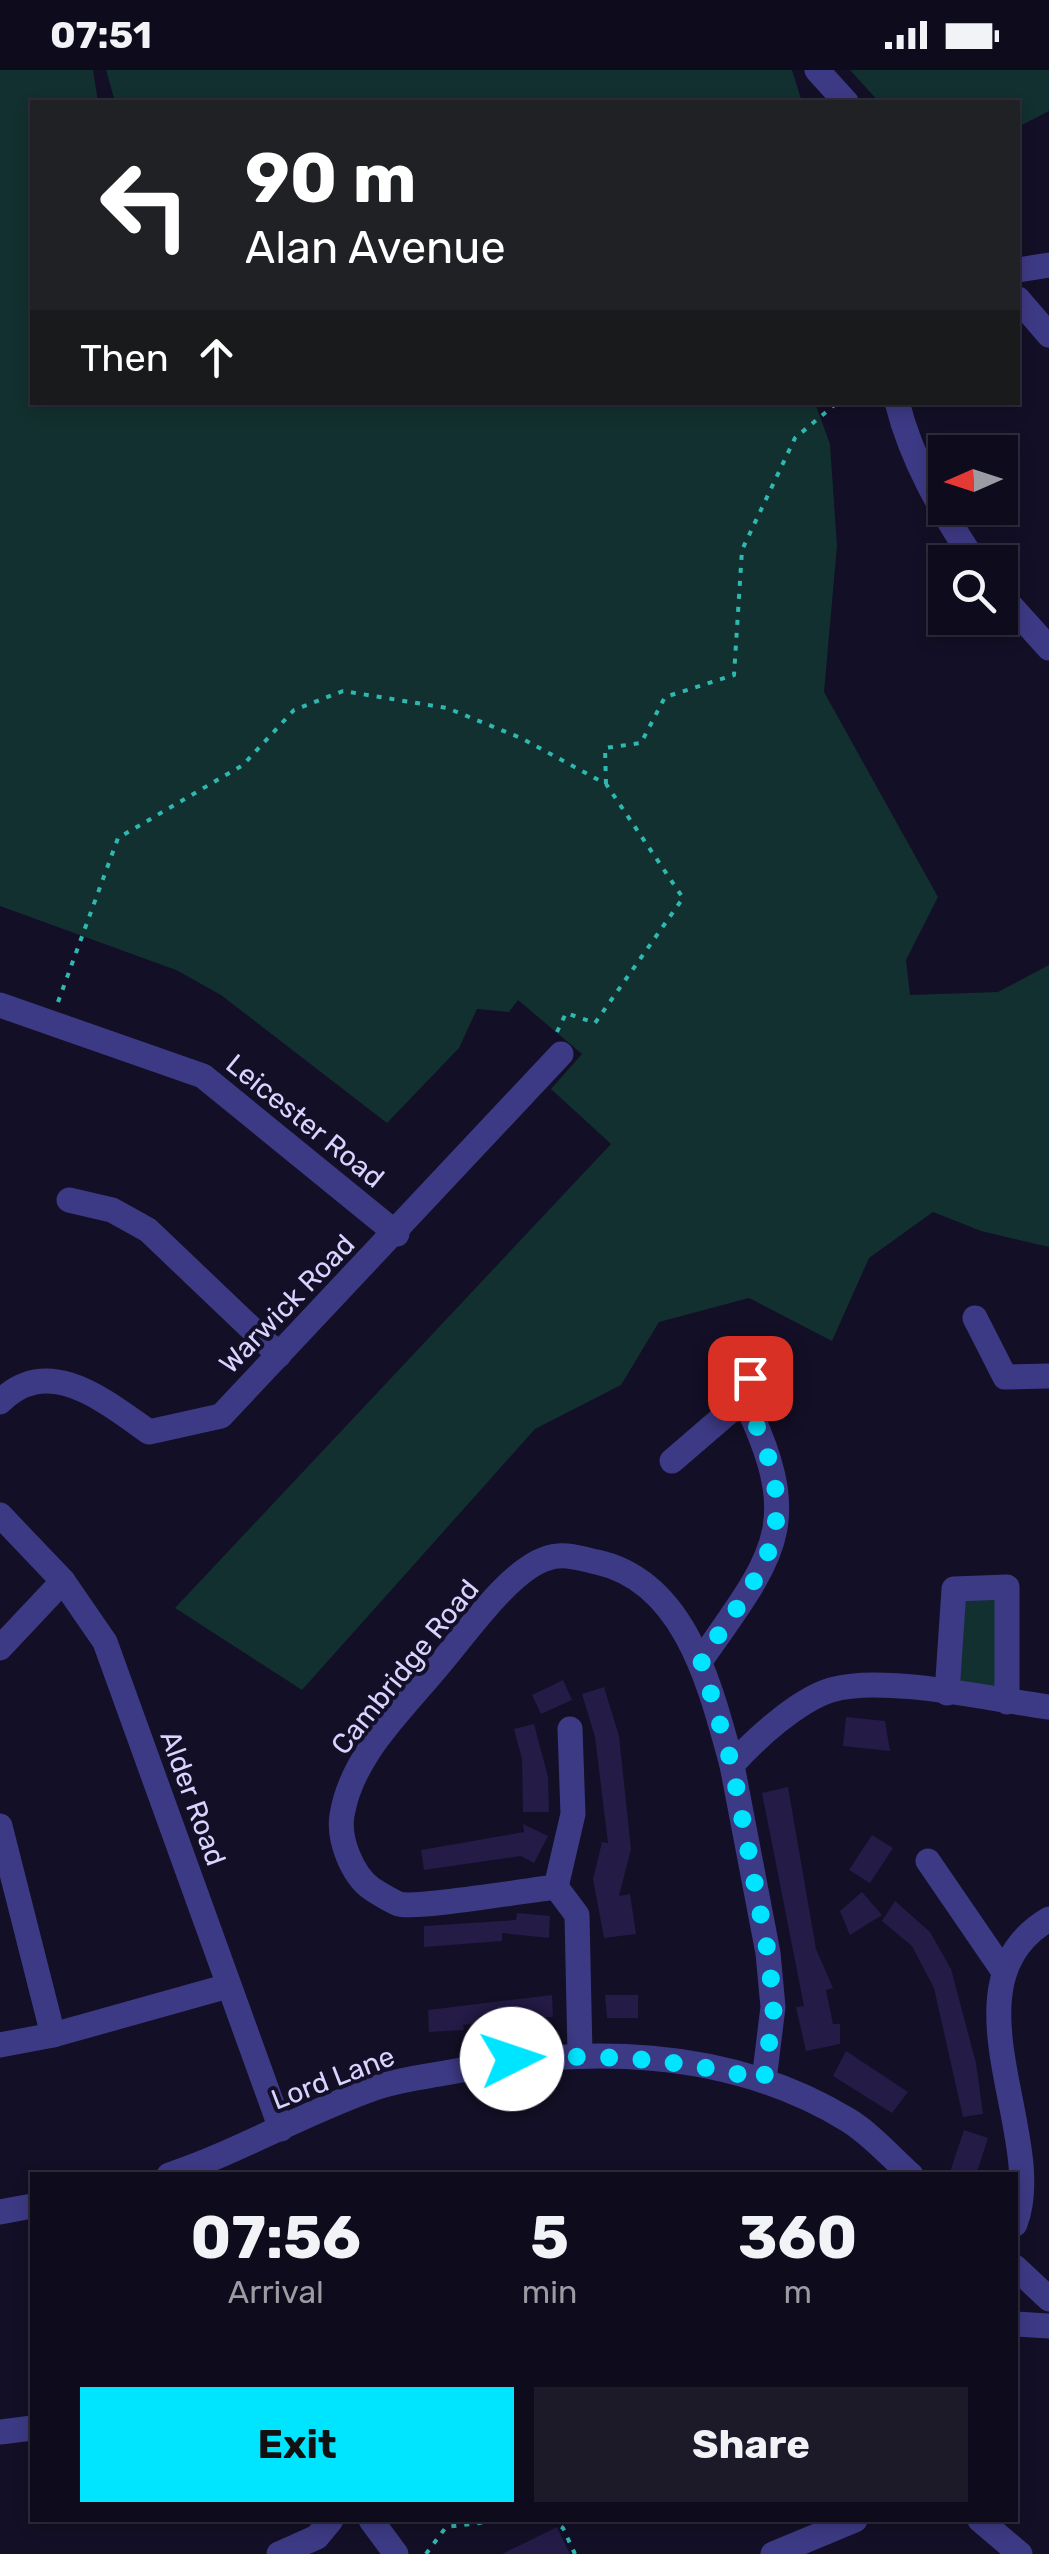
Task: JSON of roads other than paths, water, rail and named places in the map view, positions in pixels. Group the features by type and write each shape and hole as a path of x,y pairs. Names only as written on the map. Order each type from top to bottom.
{"street":[{"path":"817,70 844,100"},
{"path":"1020,270 1049,265"},
{"path":"1020,301 1049,335"},
{"path":"899,405 905,434 936,504 964,545"},
{"path":"1018,614 1049,648"},
{"name":"Leicester Road","path":"0,1005 203,1076 396,1234"},
{"name":"Warwick Road","path":"0,1402 14,1388 50,1378 94,1393 149,1432 221,1416 561,1054"},
{"path":"68,1200 112,1210 148,1230 279,1356"},
{"path":"975,1318 1005,1377 1049,1376"},
{"path":"672,1461 747,1388 777,1480 774,1543 762,1572 701,1660"},
{"name":"Alder Road","path":"0,1515 63,1581 106,1642 281,2129"},
{"name":"Cambridge Road","path":"556,1887 401,1905 369,1887 348,1858 341,1820 349,1785 367,1753 479,1618 524,1570 564,1554 610,1565 642,1582 701,1660 732,1765 774,2007 764,2080"},
{"path":"0,1648 63,1581"},
{"path":"948,1693 954,1589 1006,1587 1007,1702"},
{"path":"732,1765 752,1741 830,1690 875,1686 1049,1707"},
{"path":"570,1729 573,1814 556,1887 577,1915 580,2054"},
{"path":"0,1826 53,2036"},
{"path":"928,1861 1004,1972 1004,2014 1028,2172 1024,2210 1018,2219"},
{"path":"1004,1972 1036,1926 1049,1919"},
{"path":"0,2044 53,2036 228,1986"},
{"name":"Lord Lane","path":"176,2172 379,2086 512,2059 580,2054 699,2064 764,2080 850,2121 908,2172"},
{"path":"0,2212 30,2206"},
{"path":"1018,2270 1049,2299"},
{"path":"1018,2324 1049,2326"},
{"path":"0,2432 30,2428"},
{"path":"279,2554 317,2537 329,2522"},
{"path":"372,2522 396,2554"},
{"path":"774,2554 850,2522"},
{"path":"982,2522 1020,2554"}]}
